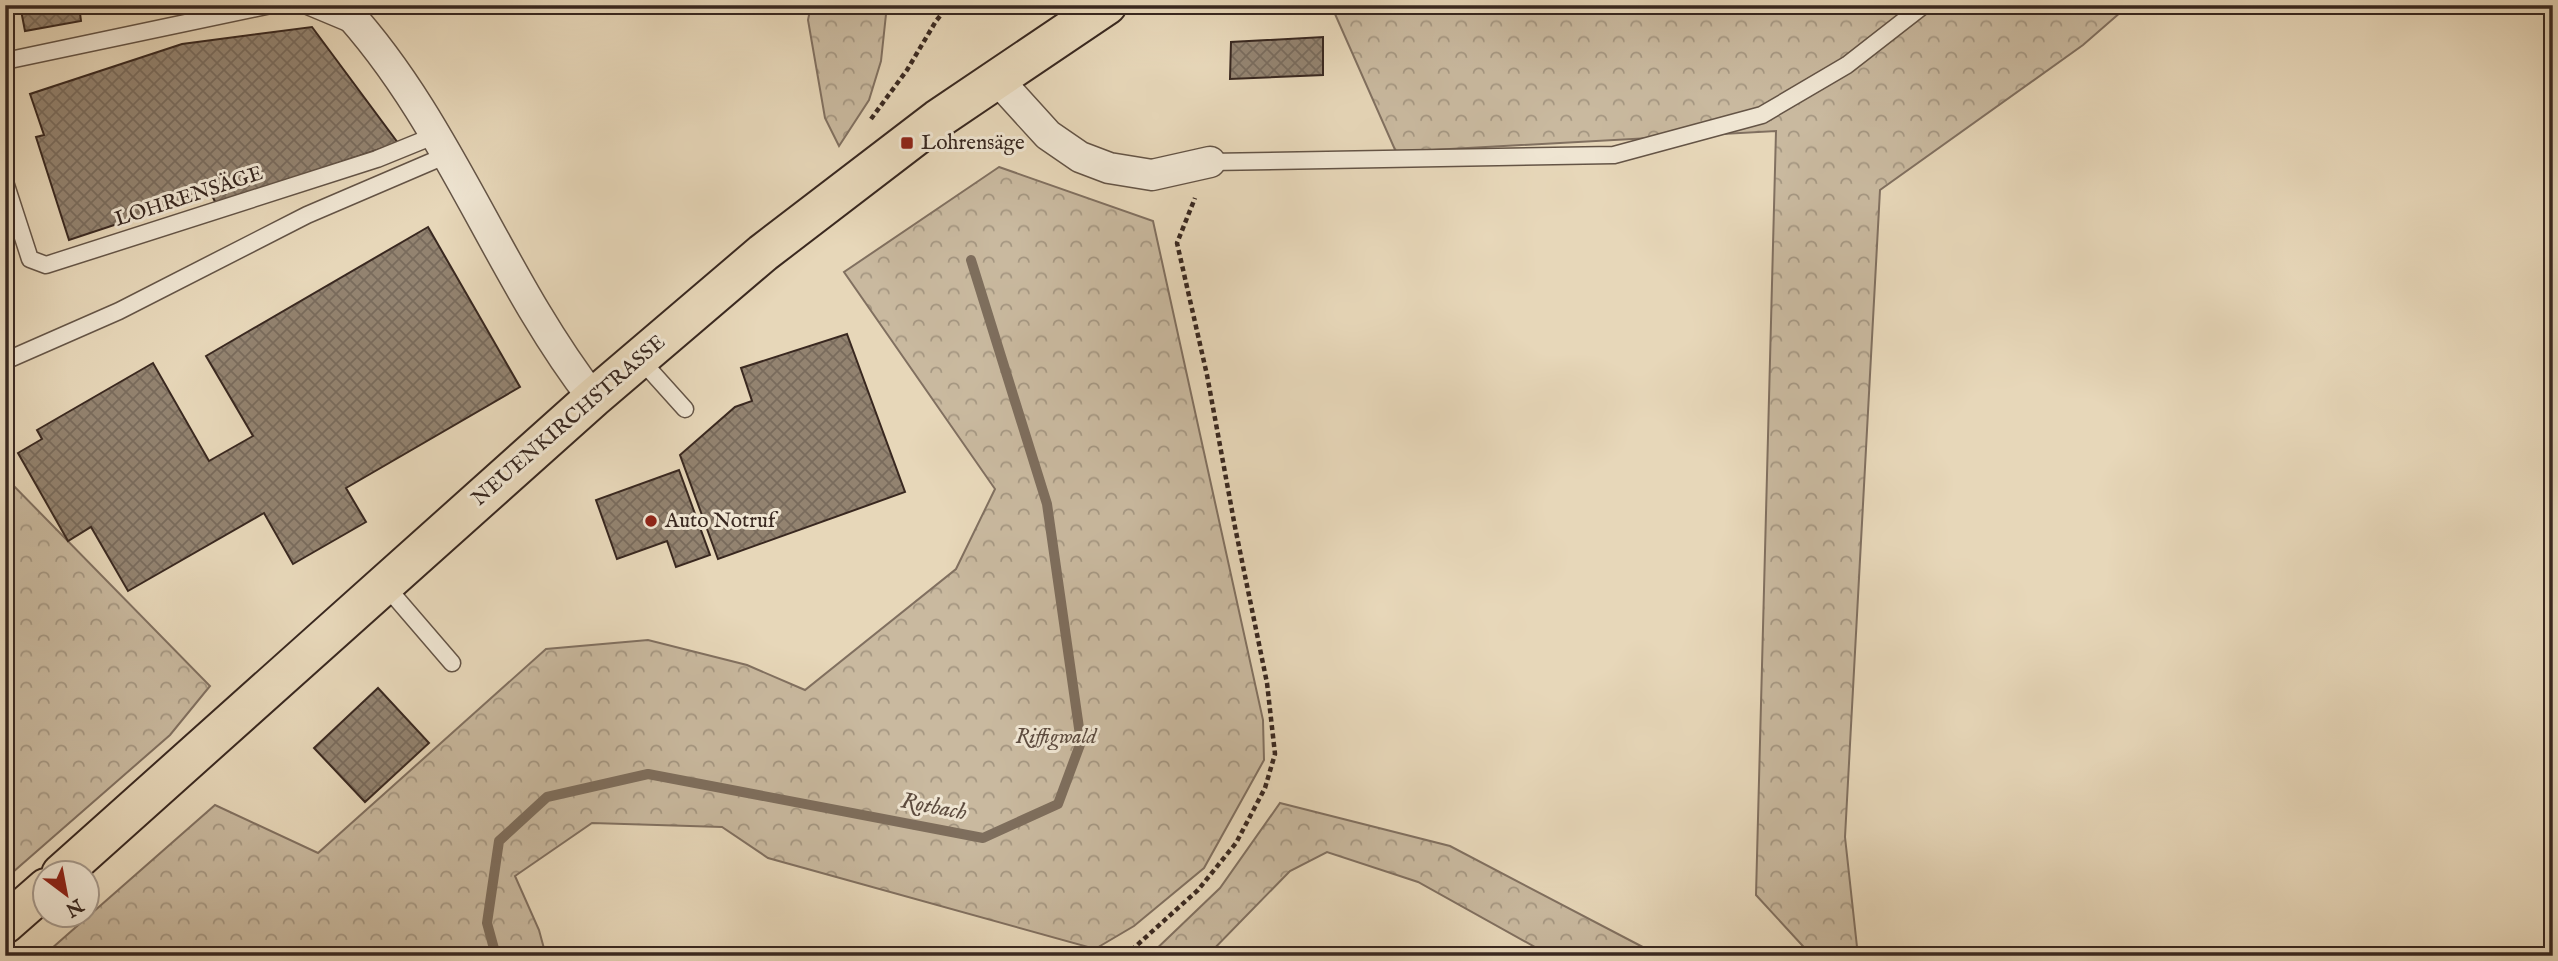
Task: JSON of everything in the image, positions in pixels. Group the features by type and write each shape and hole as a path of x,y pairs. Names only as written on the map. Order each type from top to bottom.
{"main road":[{"name":"NEUENKIRCHSTRASSE","path":"76,860 593,397 799,225 938,119 1107,5"},
{"path":"5,924 32,900"}],"street":[{"path":"341,5 363,29 442,145 565,360 593,397"},
{"path":"997,79 1048,135 1080,157 1109,168 1152,176 1210,162"}],"lane":[{"path":"5,61 271,5"},
{"path":"306,5 363,29"},
{"path":"1210,162 1614,155 1762,115 1847,65 1924,5"},
{"path":"5,361 119,311 442,145"},
{"name":"LOHRENSÄGE","path":"5,182 30,259 46,265 377,159 442,145"},
{"path":"639,359 685,409"},
{"path":"384,584 452,663"}],"path":[{"path":"869,122 907,71 936,21 949,5"},
{"path":"1125,956 1198,890 1236,843 1265,788 1275,754 1268,682 1235,527 1207,375 1177,243 1210,162"}],"green space":[{"path":"811,5 887,5 881,61 869,100 839,146 825,118 808,20"},
{"path":"1331,5 2129,5 2083,45 1880,190 1845,837 1858,956 1812,956 1756,895 1776,131 1396,152"},
{"name":"Riffigwald","path":"999,167 1153,221 1263,720 1264,760 1204,868 1134,926 1095,949 768,858 722,827 592,823 515,876 539,930 546,956 43,956 73,930 102,930 102,904 215,805 318,853 546,649 648,640 747,665 805,690 956,569 995,489 844,272"},
{"path":"5,477 210,686 170,735 5,879"},
{"path":"1280,803 1450,846 1660,956 1551,956 1418,882 1327,852 1290,871 1207,956 1149,956 1220,888"}],"building":[{"path":"20,5 79,5 81,21 25,31"},
{"path":"312,27 398,143 216,204 211,193 69,240 36,137 44,135 30,94 182,44"},
{"path":"1323,37 1323,75 1230,79 1231,42"},
{"path":"428,227 520,387 346,488 366,522 293,564 264,513 128,591 91,527 68,541 18,453 42,439 37,430 153,363 209,461 253,436 206,356"},
{"path":"847,334 905,492 718,559 680,455 735,407 752,401 741,368"},
{"name":"Auto Notruf","path":"679,470 710,555 676,567 667,541 617,559 596,500"},
{"path":"378,688 429,743 365,802 314,748"}],"waterway":[{"name":"Rotbach","path":"496,956 487,923 499,841 547,797 648,774 983,838 1058,804 1081,742 1047,504 971,260"}],"place":[{"name":"Lohrensäge","path":"907,143"},
{"name":"Auto Notruf","path":"651,521"}]}
